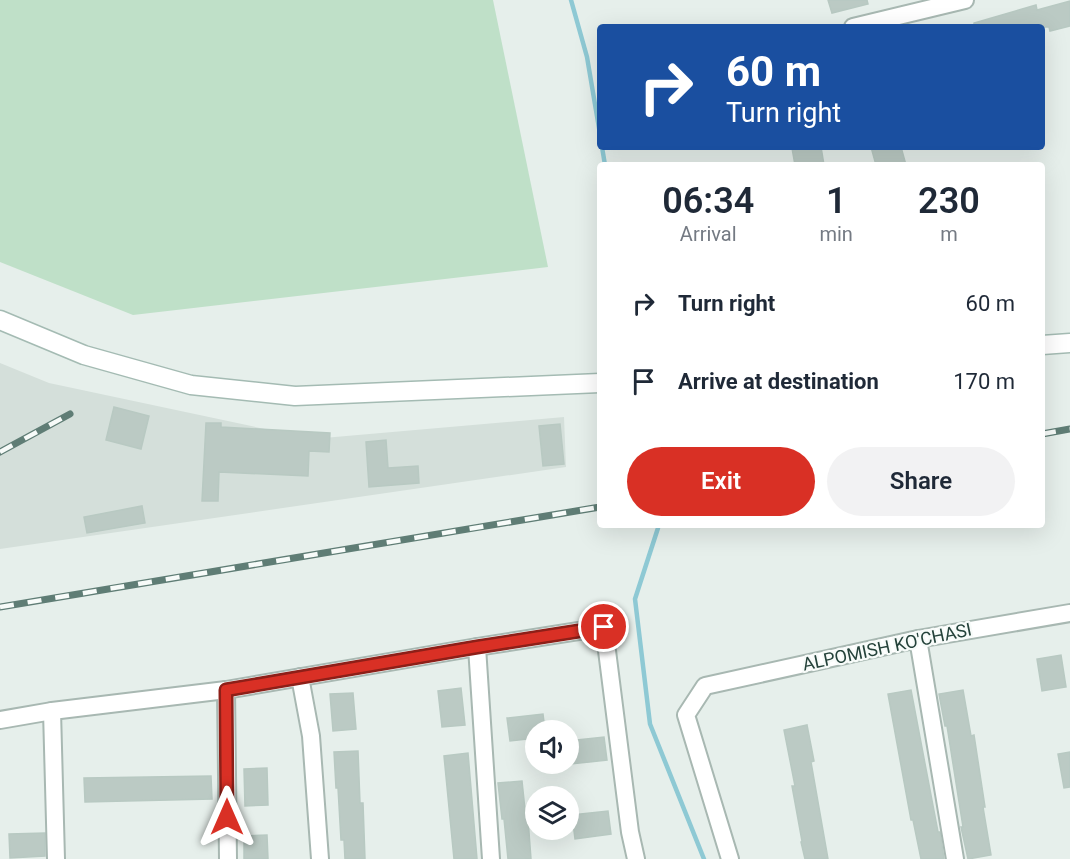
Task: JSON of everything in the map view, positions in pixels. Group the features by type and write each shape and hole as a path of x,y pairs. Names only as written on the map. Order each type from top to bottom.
{"main road":[{"path":"0,320 84,355 191,385 295,396 597,383"},
{"path":"1045,345 1070,343"}],"street":[{"path":"865,24 965,0"},
{"name":"ALPOMISH KO'CHASI","path":"730,859 686,715 705,686 918,639 1070,613"},
{"path":"0,720 52,711 226,690 604,627 630,832 636,859"},
{"path":"918,639 955,859"},
{"path":"477,647 491,859"},
{"path":"300,677 311,736 321,859"},
{"path":"226,690 228,859"},
{"path":"52,711 56,859"}],"shaded area":[{"path":"0,363 49,383 312,439 564,417 566,467 0,549"}],"green space":[{"path":"0,0 493,0 548,267 133,315 0,262"}],"building":[{"path":"828,0 867,0 868,4 832,13"},
{"path":"1070,1 1070,26 1050,31 1045,24 974,24 1036,5 1037,10"},
{"path":"792,150 822,150 824,162 794,162"},
{"path":"872,150 902,150 905,162 875,162"},
{"path":"114,407 149,416 141,449 106,440"},
{"path":"206,423 221,423 221,427 330,433 329,452 309,451 308,476 219,472 218,501 202,501"},
{"path":"560,424 564,464 543,466 539,426"},
{"path":"386,440 388,468 418,466 419,483 369,487 366,442"},
{"path":"142,506 145,523 87,533 84,517"},
{"path":"1061,655 1066,687 1042,691 1037,659"},
{"path":"461,688 465,725 442,727 438,691"},
{"path":"911,690 944,859 921,859 913,820 911,820 888,694"},
{"path":"963,690 971,736 974,735 991,855 968,859 961,827 963,827 947,726 945,726 939,694"},
{"path":"353,693 356,729 333,731 330,694"},
{"path":"543,714 544,720 525,720 525,739 510,741 507,718"},
{"path":"807,725 828,859 805,859 792,786 795,786 784,730"},
{"path":"604,737 607,760 579,763 579,740"},
{"path":"358,751 365,859 345,859 344,840 341,840 334,752"},
{"path":"1070,752 1070,787 1064,788 1058,754"},
{"path":"468,753 477,859 454,859 444,756"},
{"path":"267,768 268,805 245,806 244,769"},
{"path":"211,776 212,799 85,802 84,778"},
{"path":"522,781 525,840 530,840 531,859 508,859 498,783"},
{"path":"608,811 611,834 579,838 579,814"},
{"path":"45,833 45,856 10,858 9,834"},
{"path":"267,835 268,859 244,859 244,836"}],"waterway":[{"path":"571,0 587,57 597,116"},
{"path":"602,150 604,162"},
{"path":"658,528 635,599 650,724 704,859"}],"railway":[{"path":"0,452 70,414"},
{"path":"1045,433 1070,429"},
{"path":"0,607 597,508"}],"route":[{"path":"227,817 226,690 604,627"}]}
